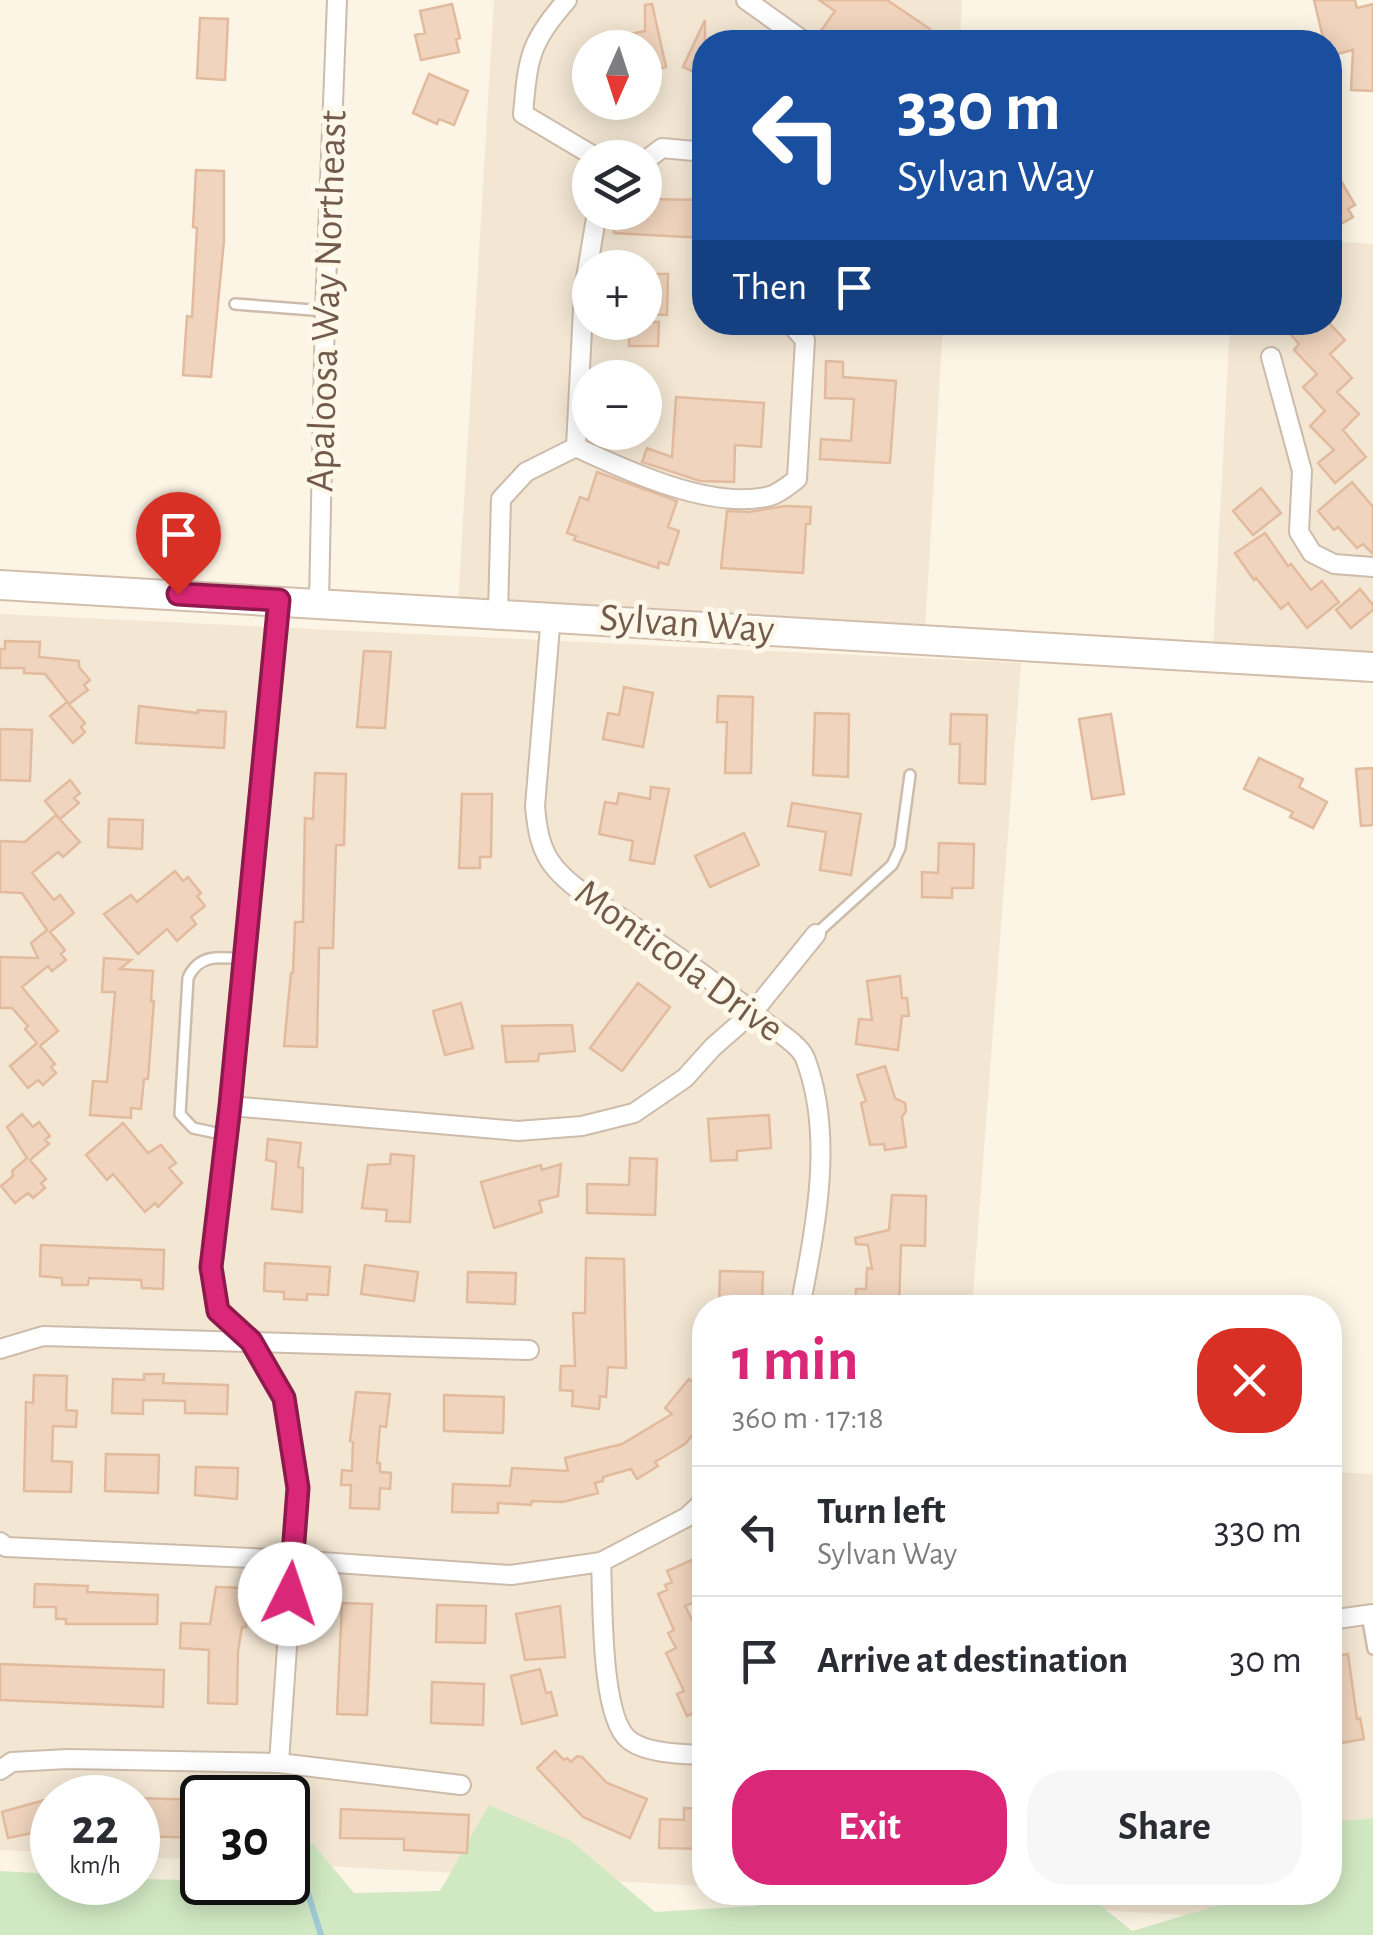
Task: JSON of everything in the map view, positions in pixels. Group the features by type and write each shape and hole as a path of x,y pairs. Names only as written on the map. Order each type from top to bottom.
{"main road":[{"name":"Sylvan Way","path":"0,585 1373,667"}],"street":[{"name":"Apaloosa Way Northeast","path":"319,602 337,0"},
{"path":"567,0 540,30 527,61 523,114 572,144"},
{"path":"746,0 788,30"},
{"path":"662,148 692,151"},
{"path":"580,360 584,290 594,230"},
{"path":"584,450 640,478 733,500 774,496 797,479 805,340 801,335"},
{"path":"1272,358 1302,472 1299,532 1312,553 1329,562 1373,567"},
{"path":"498,613 501,499 526,472 572,448"},
{"path":"279,600 211,1267 218,1311 251,1341 284,1398 298,1488 279,1763"},
{"name":"Monticola Drive","path":"551,615 536,806 537,830 545,852 573,885 754,1012 804,1054 817,1106 820,1152 813,1240 802,1295"},
{"path":"230,1106 518,1130 582,1126 634,1113 685,1078 713,1047 754,1012 816,934"},
{"path":"0,1349 44,1336 529,1350"},
{"path":"0,1542 6,1547 72,1552 292,1560 511,1574 601,1562 692,1512"},
{"path":"601,1562 612,1712 628,1740 660,1752 692,1754"},
{"path":"1342,1618 1370,1614"},
{"path":"0,1770 12,1762 68,1759 279,1763 462,1785"}],"lane":[{"path":"234,304 325,310"},
{"path":"816,934 892,864 900,848 910,774"},
{"path":"226,1135 192,1128 180,1114 188,978 202,960 244,959"},
{"path":"1370,1614 1373,1648"}],"shaded area":[{"path":"494,0 962,0 961,30 692,30 692,335 942,335 925,632 458,604"},
{"path":"1342,242 1373,244 1373,657 1213,649 1229,335 1342,335"},
{"path":"0,614 1021,663 973,1295 692,1295 692,1885 310,1865 310,1775 180,1775 180,1859 160,1858 160,1775 30,1775 30,1851 0,1850"},
{"path":"1342,1473 1373,1474 1373,1925 1092,1910 1092,1905 1342,1905"}],"green space":[{"path":"489,1805 571,1841 655,1912 758,1905 1100,1905 1132,1931 1220,1905 1342,1905 1342,1821 1373,1818 1373,1935 0,1935 0,1871 30,1873 30,1905 160,1905 160,1879 180,1880 180,1905 310,1905 313,1844 354,1893 440,1891"}],"building":[{"path":"819,0 887,0 930,29 822,30 835,11"},
{"path":"1314,0 1355,0 1357,8 1373,4 1373,91 1351,90 1353,50 1342,53 1342,30 1321,30"},
{"path":"452,4 460,38 456,39 459,52 421,60 415,35 425,33 420,11"},
{"path":"652,4 658,30 645,30 645,5"},
{"path":"200,18 228,19 225,80 197,78"},
{"path":"692,48 692,71 683,67"},
{"path":"429,74 468,91 454,125 439,119 437,124 413,113"},
{"path":"196,170 224,171 224,240 211,377 183,375 187,316 192,317"},
{"path":"1342,183 1355,205 1348,209 1353,217 1342,223"},
{"path":"662,199 692,200 692,237 614,233 662,230"},
{"path":"662,274 668,274 667,315 662,315"},
{"path":"1291,335 1340,335 1345,340 1330,354 1352,378 1337,392 1359,414 1343,430 1366,457 1335,483 1318,463 1334,450 1310,426 1325,411 1303,387 1317,374 1294,350 1299,344"},
{"path":"629,340 658,340 658,346 629,346"},
{"path":"826,361 843,362 843,377 896,381 890,463 820,459 821,439 851,441 854,399 825,398"},
{"path":"676,397 764,403 761,447 735,445 734,482 700,481 642,462 646,450 672,457"},
{"path":"597,472 677,501 668,527 679,531 668,565 659,562 658,568 574,540 576,536 567,533 580,497 588,500"},
{"path":"1352,482 1373,507 1373,554 1363,544 1357,548 1318,511"},
{"path":"1261,488 1281,513 1253,535 1233,511"},
{"path":"811,507 803,573 721,568 727,511"},
{"path":"1265,533 1311,590 1322,581 1339,602 1307,628 1288,603 1281,609 1235,553"},
{"path":"1360,589 1373,610 1351,628 1336,610"},
{"path":"5,641 40,642 39,657 79,661 79,667 90,680 84,685 88,690 69,704 45,674 24,673 24,668 0,668 0,649 5,649"},
{"path":"364,651 391,652 385,728 357,727"},
{"path":"624,687 653,693 643,747 603,739 608,713 619,715"},
{"path":"718,696 753,697 751,773 725,773 727,722 717,722"},
{"path":"67,702 85,723 81,727 85,732 73,743 50,716"},
{"path":"139,706 226,712 224,748 136,743"},
{"path":"815,713 849,714 848,777 813,775"},
{"path":"951,714 987,715 985,784 959,783 960,744 950,744"},
{"path":"1111,714 1124,794 1092,799 1079,719"},
{"path":"0,729 32,730 30,781 0,780"},
{"path":"1259,758 1303,779 1299,787 1327,802 1313,828 1290,817 1293,812 1244,789"},
{"path":"1373,768 1373,825 1361,826 1356,769"},
{"path":"315,773 346,774 344,845 336,845 333,948 319,948 317,1047 284,1046 295,922 303,922 305,818 313,819"},
{"path":"70,780 80,793 74,798 79,803 60,819 45,801"},
{"path":"651,787 669,789 654,864 630,860 633,841 599,834 605,802 617,804 619,793 650,799"},
{"path":"462,794 492,794 491,857 480,857 480,868 459,868"},
{"path":"792,803 861,814 851,875 820,870 826,832 788,826"},
{"path":"56,815 80,842 63,857 58,852 32,873 54,900 60,895 74,913 50,932 65,950 61,954 66,960 52,971 48,966 22,987 58,1031 40,1046 55,1064 51,1067 56,1073 43,1085 38,1080 28,1088 10,1066 37,1043 12,1008 0,1008 0,957 38,958 31,943 47,930 22,893 0,892 0,841 25,842"},
{"path":"109,819 143,820 142,849 108,847"},
{"path":"744,833 759,865 710,887 695,856"},
{"path":"939,843 974,844 973,888 952,888 952,898 922,897 922,872 938,873"},
{"path":"175,871 183,881 188,877 201,893 197,896 205,906 191,917 196,924 177,941 167,929 138,954 104,914 131,895 137,902"},
{"path":"104,958 131,960 120,969 153,971 148,1079 144,1079 141,1109 131,1108 131,1118 90,1115 93,1081 107,1082 111,1040 115,992 102,992"},
{"path":"900,976 909,1016 902,1016 898,1050 856,1044 859,1019 872,1020 867,981"},
{"path":"638,983 670,1007 622,1071 590,1048"},
{"path":"461,1003 473,1048 445,1055 433,1011"},
{"path":"572,1025 575,1051 539,1054 538,1061 506,1062 502,1026"},
{"path":"885,1066 895,1098 905,1103 902,1117 906,1147 885,1150 884,1144 870,1145 861,1103 866,1101 857,1075"},
{"path":"22,1114 33,1127 39,1122 50,1136 45,1140 49,1144 30,1160 46,1179 41,1183 45,1188 33,1198 28,1193 15,1203 1,1186 27,1158 7,1127"},
{"path":"769,1115 771,1148 737,1151 737,1160 711,1161 708,1119"},
{"path":"123,1123 148,1153 161,1145 176,1163 169,1168 182,1183 158,1207 155,1203 145,1212 113,1174 107,1180 86,1155"},
{"path":"268,1139 301,1143 298,1167 303,1168 302,1212 272,1209 276,1162 266,1160"},
{"path":"391,1154 414,1156 410,1222 386,1221 387,1210 362,1208 368,1165 390,1164"},
{"path":"630,1158 657,1159 655,1215 587,1213 587,1184 629,1185"},
{"path":"561,1164 558,1196 539,1201 542,1212 494,1228 481,1182 541,1165 542,1170"},
{"path":"892,1195 926,1196 925,1246 901,1245 899,1295 856,1295 856,1289 866,1289 867,1268 872,1269 868,1245 856,1244 855,1238 889,1230"},
{"path":"41,1245 164,1250 163,1289 142,1288 141,1280 89,1278 88,1285 62,1285 62,1278 40,1276"},
{"path":"586,1258 624,1259 626,1368 608,1367 606,1397 600,1396 599,1409 572,1406 573,1391 560,1390 561,1366 575,1366 573,1313 585,1313"},
{"path":"265,1263 330,1267 328,1295 307,1294 307,1300 284,1299 284,1292 264,1291"},
{"path":"365,1265 418,1272 414,1301 361,1294"},
{"path":"720,1271 763,1272 762,1295 719,1295"},
{"path":"468,1272 516,1273 515,1304 467,1302"},
{"path":"144,1374 164,1374 163,1383 228,1385 227,1414 185,1413 185,1401 143,1400 143,1414 112,1413 113,1379 144,1380"},
{"path":"34,1375 67,1376 66,1410 77,1411 76,1427 53,1426 52,1461 72,1462 71,1492 24,1491 26,1402 33,1403"},
{"path":"689,1379 692,1381 692,1436 637,1479 631,1469 603,1477 603,1481 595,1483 598,1493 563,1502 498,1503 498,1513 452,1512 453,1484 510,1486 512,1468 568,1471 565,1458 622,1444 672,1414 665,1408"},
{"path":"356,1392 390,1394 386,1427 380,1426 377,1463 380,1472 391,1473 390,1489 380,1488 379,1509 350,1508 351,1485 341,1485 342,1470 352,1471 350,1441"},
{"path":"444,1395 504,1397 503,1433 444,1431"},
{"path":"106,1454 159,1455 158,1493 105,1491"},
{"path":"196,1467 238,1468 237,1499 195,1495"},
{"path":"692,1560 692,1603 685,1606 692,1620 692,1714 687,1716 677,1694 684,1691 666,1653 676,1648 668,1633 674,1630 658,1594 672,1582 667,1571"},
{"path":"35,1584 88,1586 87,1592 158,1595 157,1624 66,1624 66,1619 56,1619 56,1607 34,1607"},
{"path":"216,1587 243,1588 241,1606 248,1606 238,1651 237,1704 208,1703 209,1650 180,1648 181,1623 210,1624"},
{"path":"342,1603 372,1604 367,1715 337,1714"},
{"path":"437,1605 486,1606 485,1643 436,1642"},
{"path":"560,1606 565,1657 525,1660 516,1614"},
{"path":"1348,1654 1357,1719 1360,1718 1364,1739 1342,1743 1342,1655"},
{"path":"0,1664 164,1670 163,1707 0,1700"},
{"path":"540,1669 557,1715 522,1724 511,1676"},
{"path":"432,1682 484,1684 483,1725 431,1723"},
{"path":"555,1751 571,1762 582,1757 607,1783 647,1799 630,1838 583,1817 537,1768"},
{"path":"160,1799 180,1799 180,1837 160,1837"},
{"path":"30,1804 30,1834 8,1838 2,1812"},
{"path":"684,1808 692,1808 692,1849 659,1848 660,1819 684,1820"},
{"path":"341,1809 469,1815 467,1853 404,1850 404,1839 340,1838"}],"waterway":[{"path":"310,1900 321,1935"}],"route":[{"path":"178,594 279,600 211,1267 218,1311 251,1341 284,1398 298,1488 290,1594"}]}
